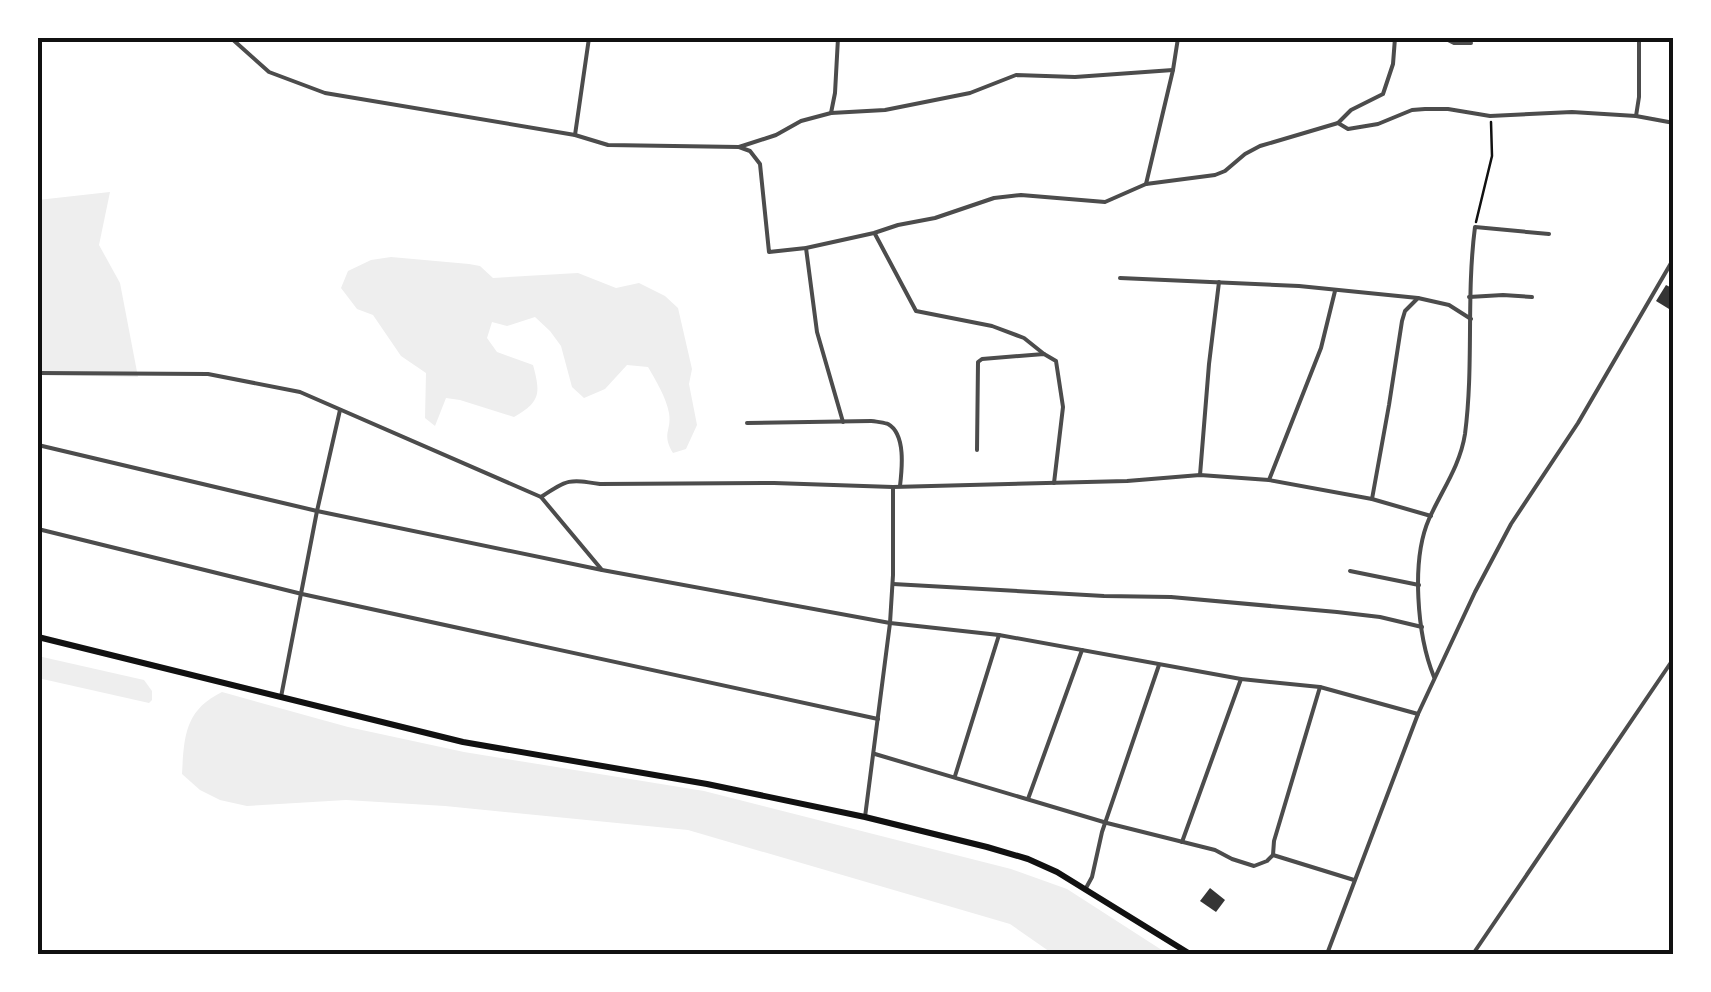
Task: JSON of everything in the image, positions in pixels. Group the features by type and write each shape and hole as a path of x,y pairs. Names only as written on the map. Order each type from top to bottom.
{"main road":[{"path":"38,637 463,742 707,784 946,836 1028,859 1086,888 1190,954"}],"street":[{"path":"231,38 259,65 282,78 326,92 575,135 608,145 739,147 776,135 800,121 831,113 885,110 970,93 1016,76 1075,77 1174,70"},
{"path":"575,135 589,38"},
{"path":"831,113 838,38"},
{"path":"1146,184 1178,38"},
{"path":"739,147 750,151 760,164 769,252 874,233 994,198 1021,195 1104,202 1146,184 1214,176 1260,146 1338,122 1350,110 1383,94 1393,64 1395,38"},
{"path":"1444,38 1454,44 1472,44"},
{"path":"1636,116 1638,38"},
{"path":"1338,122 1348,129 1378,124 1412,110 1448,109 1490,116 1572,112 1674,123"},
{"path":"1434,678 1426,658 1422,627 1420,547 1462,453 1470,382 1469,297 1475,227 1549,234"},
{"path":"874,233 916,311 992,326 1024,338 1056,360 1063,407 1054,483"},
{"path":"806,248 817,332 843,422"},
{"path":"1327,954 1418,714 1475,592 1512,524 1578,423 1674,258"},
{"path":"1120,278 1299,286 1418,298 1449,305 1471,320"},
{"path":"1200,475 1219,282"},
{"path":"1270,480 1321,348 1335,291"},
{"path":"1469,297 1532,297"},
{"path":"1372,499 1402,320 1418,298"},
{"path":"977,450 978,362 1044,354"},
{"path":"38,374 208,374 300,392 541,497 602,570"},
{"path":"281,697 340,410"},
{"path":"747,423 872,420 887,423 902,448 903,467 896,486 890,623 865,817"},
{"path":"38,445 317,511 602,570 890,623 999,635 1241,679 1320,687 1418,714"},
{"path":"541,497 563,482 575,480 600,484 896,486 1127,481 1200,475 1270,480 1372,499 1431,516"},
{"path":"38,530 302,594 878,720"},
{"path":"1350,572 1419,585"},
{"path":"893,584 1190,599 1380,617 1422,627"},
{"path":"955,776 999,635"},
{"path":"1028,800 1082,650"},
{"path":"1473,954 1674,658"},
{"path":"1086,888 1159,663"},
{"path":"1182,842 1241,679"},
{"path":"875,754 1106,824 1215,850 1254,866 1273,854 1320,687"},
{"path":"1273,854 1354,880"}],"path":[{"path":"1475,227 1492,156 1490,116"}],"shaded area":[{"path":"110,192 99,245 120,283 138,377 38,375 38,200"},
{"path":"391,257 480,266 493,278 578,273 616,288 639,283 665,296 678,308 692,369 689,384 697,425 686,449 673,453 667,436 668,407 648,367 627,365 605,389 584,398 572,387 561,346 535,317 507,326 492,322 487,338 497,352 533,365 537,383 534,402 514,417 446,398 435,426 425,418 426,373 401,356 373,315 357,309 341,288 348,271 371,260"},
{"path":"38,656 144,680 152,691 152,700 149,703 38,678"},
{"path":"222,692 348,727 464,752 704,791 1011,869 1067,889 1168,954 1053,954 1010,924 688,830 445,806 346,800 247,806 220,800 200,790 182,774 189,726 200,707"}],"building":[{"path":"1666,285 1674,289 1674,312 1656,301"},
{"path":"1210,888 1225,900 1216,912 1200,901"}]}
